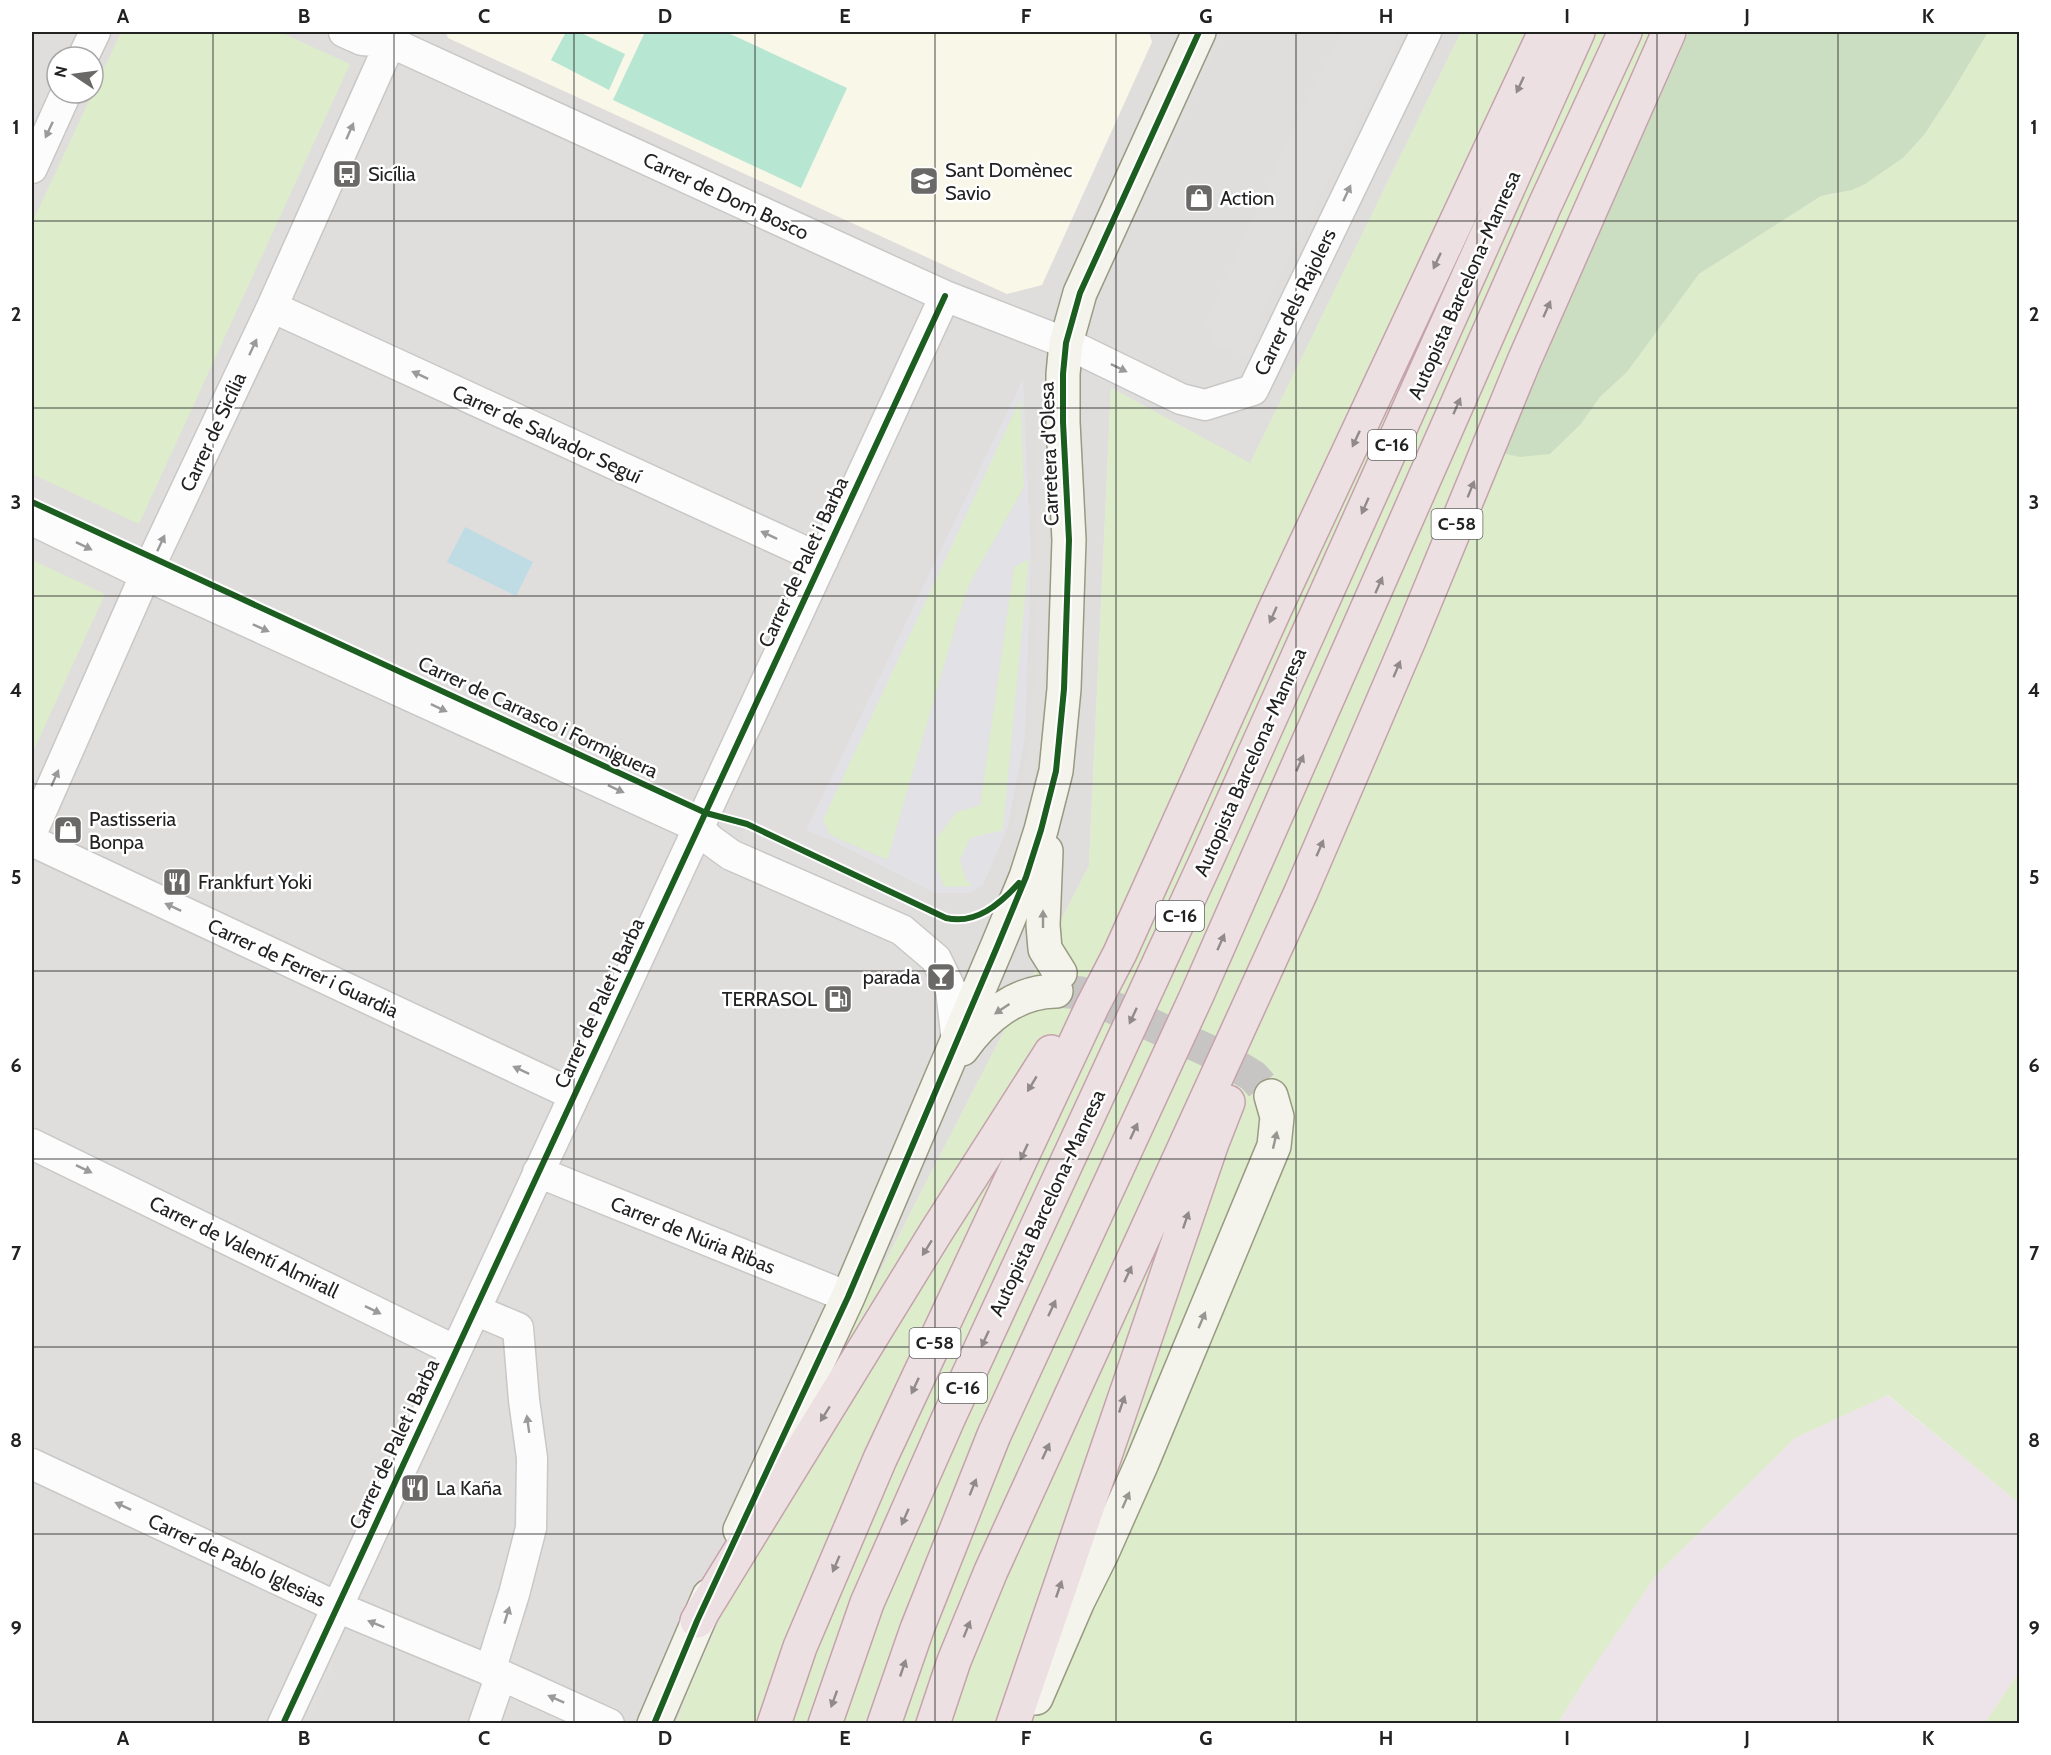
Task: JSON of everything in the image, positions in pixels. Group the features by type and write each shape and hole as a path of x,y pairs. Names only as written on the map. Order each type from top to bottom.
{"highway":[{"name":"C-58","path":"774,1724 800,1647 880,1459 1092,1007 1164,860 1275,609 1545,32"},
{"name":"Autopista Barcelona-Manresa","path":"825,1724 867,1604 949,1418 1207,859 1578,32"},
{"name":"C-16","path":"884,1724 917,1629 994,1435 1202,984 1544,207 1625,32"},
{"name":"C-58","path":"933,1724 954,1661 991,1571 1301,892 1410,638 1524,361 1669,32"},
{"name":"C-58","path":"1013,1724 1212,1143 1294,937 1301,892"},
{"path":"697,1621 936,1232 1019,1105 1062,1034 1092,1007"},
{"path":"755,1724 800,1647"}],"street":[{"name":"Carrer de Dom Bosco","path":"344,32 362,40 388,35 945,296 1066,343"},
{"name":"Carretera d'Olesa","path":"1051,795 1060,733 1067,625 1069,540 1063,374 1066,343 1084,284 1199,32"},
{"name":"Carrer dels Rajolers","path":"1066,343 1181,399 1205,405 1253,390 1426,32"},
{"name":"Carrer de Sicília","path":"32,832 146,575 272,307 388,35"},
{"path":"32,168 61,105"},
{"name":"Carrer de Palet i Barba","path":"283,1724 945,296"},
{"name":"Carrer de Salvador Seguí","path":"272,307 823,560"},
{"name":"Carrer de Carrasco i Formiguera","path":"32,520 146,575 698,827 709,839 731,855 902,930 936,959 951,990 957,1041"},
{"path":"941,1079 971,1036 997,1012 1021,998 1058,982 1045,949 1043,925 1044,868 1051,795"},
{"path":"654,1724 697,1621 848,1297 1026,877 1051,795"},
{"name":"Carrer de Ferrer i Guardia","path":"32,841 574,1095"},
{"path":"1024,1724 1142,1463 1274,1146 1277,1117 1271,1096"},
{"name":"Carrer de Valentí Almirall","path":"32,1144 456,1351"},
{"name":"Carrer de Núria Ribas","path":"538,1172 848,1297"},
{"path":"475,1310 518,1328 532,1458 531,1528 484,1724"},
{"name":"Carrer de Pablo Iglesias","path":"32,1464 337,1607 496,1673 609,1724"},
{"path":"1038,1724 1102,1553"},
{"path":"672,1681 681,1724"}],"shaded area":[{"path":"32,32 1461,32 1250,464 1111,388 1089,866 842,1346 691,1684 676,1723 32,1724"},
{"name":"Sant Domènec Savio","path":"446,32 1149,32 1152,42 1042,285 1007,294 448,38"},
{"path":"1342,32 1402,32 1264,307 1249,359 1210,342 1213,331 1204,327 1308,97"},
{"path":"1211,40 1219,44 1152,187 1144,184"},
{"path":"230,350 240,354 166,510 158,505"},
{"path":"1023,379 1031,557 1025,738 1008,826 983,885 969,893 935,893 833,841 806,830","holes":["1021,398 1024,487 970,583 887,860 830,835 823,820","1029,559 1003,830 970,838 960,860 966,880 972,886 944,887 937,869 937,837 957,812 980,805 1014,567"]},
{"path":"1036,425 1046,425 1048,593 1041,736 1023,832 1012,831 1030,738 1039,592"},
{"path":"753,833 900,900 892,919 744,852"},
{"path":"1887,1395 2019,1503 2019,1672 1985,1723 1558,1724 1584,1681 1656,1575 1795,1438"},
{"path":"325,1659 335,1664 307,1723 295,1724"}],"green space":[{"path":"121,32 280,32 350,64 139,524 32,474 32,223 87,105 105,105 105,66"},
{"path":"566,32 579,32 625,54 609,90 551,60"},
{"path":"645,32 726,32 847,88 801,188 613,100"},
{"path":"1461,32 1689,32 1500,449 1550,454 1581,424 1600,397 1627,372 1699,274 1821,196 1836,194 1904,157 1924,135 1988,32 2019,32 2019,1503 1888,1395 1795,1438 1656,1575 1558,1723 676,1724 691,1684 842,1346 1089,866 1111,388 1250,463"},
{"path":"1689,32 1988,32 1924,135 1904,157 1865,184 1852,190 1821,196 1699,274 1627,372 1600,397 1581,424 1550,454 1520,457 1506,454 1500,449"},
{"path":"1021,397 1024,487 970,583 888,860 830,835 822,820"},
{"path":"1029,559 1003,830 973,887 944,887 937,869 937,836 957,812 980,805 1014,567"},
{"path":"32,560 105,594 32,754"},
{"path":"2019,1672 2019,1723 1985,1723"}],"water":[{"path":"465,527 533,562 516,596 447,562"}],"tunnel":[{"path":"1056,991 1081,993 1220,1056 1253,1076 1271,1096"}],"cycle path":[{"path":"654,1724 697,1621 848,1297 1026,877 1056,771 1064,689 1069,540 1063,422 1063,374 1066,343 1080,293 1199,32"},
{"path":"283,1724 945,296"},
{"path":"32,502 706,813 747,824 946,918 977,916 1004,898 1019,883"}],"place":[{"name":"Sicília","path":"347,174"},
{"name":"Sant Domènec Savio","path":"924,181"},
{"name":"Action","path":"1199,198"},
{"name":"Pastisseria Bonpa","path":"68,830"},
{"name":"Frankfurt Yoki","path":"177,882"},
{"name":"parada","path":"941,977"},
{"name":"TERRASOL","path":"838,999"},
{"name":"La Kaña","path":"415,1488"}]}
